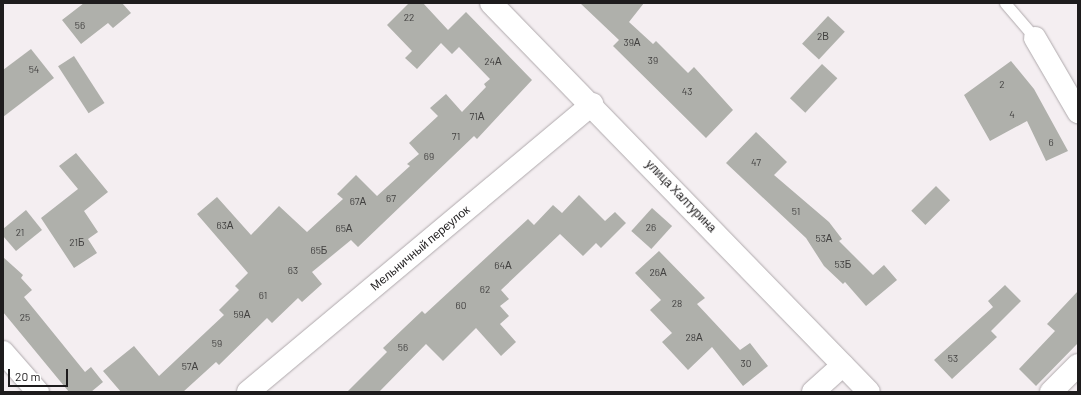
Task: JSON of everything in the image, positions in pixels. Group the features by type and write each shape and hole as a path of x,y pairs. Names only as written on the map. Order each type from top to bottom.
{"street":[{"name":"улица Халтурина","path":"491,3 592,104 869,392"},
{"path":"1035,38 1078,112"},
{"name":"Мельничный переулок","path":"248,392 592,104"},
{"path":"3,352 38,392"},
{"path":"1051,392 1078,365"},
{"path":"813,392 843,366"}],"lane":[{"path":"1005,3 1035,38"}],"building":[{"path":"84,3 122,3 131,13 113,28 108,23 81,44 62,20"},
{"path":"409,3 423,3 448,30 466,12 532,80 477,139 474,136 358,247 351,240 312,272 322,284 302,302 298,298 272,323 267,318 219,365 216,362 183,392 121,392 103,371 134,346 159,376 224,315 219,310 239,290 235,286 248,273 197,214 217,197 251,235 279,206 307,232 343,199 337,194 356,175 377,196 410,166 407,164 419,154 409,143 438,116 430,108 446,94 462,112 486,87 484,84 490,79 459,47 452,54 441,43 417,69 405,58 412,51 387,25"},
{"path":"580,3 644,3 629,22 653,44 656,41 688,73 694,67 733,110 706,138 613,46 619,40"},
{"path":"828,16 845,32 819,59 802,44"},
{"path":"31,49 54,78 3,117 3,70"},
{"path":"74,56 104,103 89,113 58,66"},
{"path":"1011,61 1034,89 1068,151 1046,161 1027,121 990,141 964,95"},
{"path":"822,64 837,78 805,113 790,98"},
{"path":"756,132 787,162 774,175 829,222 842,239 839,241 873,275 884,265 897,280 866,306 845,282 843,284 824,266 806,238 726,163"},
{"path":"76,153 108,192 84,211 98,232 88,239 97,253 74,268 41,218 78,189 59,166"},
{"path":"936,186 950,200 925,225 911,211"},
{"path":"579,195 605,221 615,212 626,223 601,248 596,243 583,256 560,234 501,290 509,299 500,306 509,316 500,324 516,342 501,356 476,328 443,361 426,344 379,392 347,392 387,352 383,348 422,311 425,314 528,219 534,225 553,205 562,213"},
{"path":"652,208 672,226 651,249 631,231"},
{"path":"26,210 42,230 16,251 3,236 3,229"},
{"path":"659,251 705,298 697,304 740,350 750,343 768,366 743,386 712,347 688,370 662,342 672,333 650,310 661,300 635,273"},
{"path":"3,257 23,275 21,278 32,290 24,297 85,372 91,367 103,382 91,392 69,392 3,312"},
{"path":"1005,285 1021,301 991,331 997,337 952,379 934,360 993,307 988,301"},
{"path":"1078,291 1078,343 1036,386 1019,369 1055,331 1047,324"}]}
